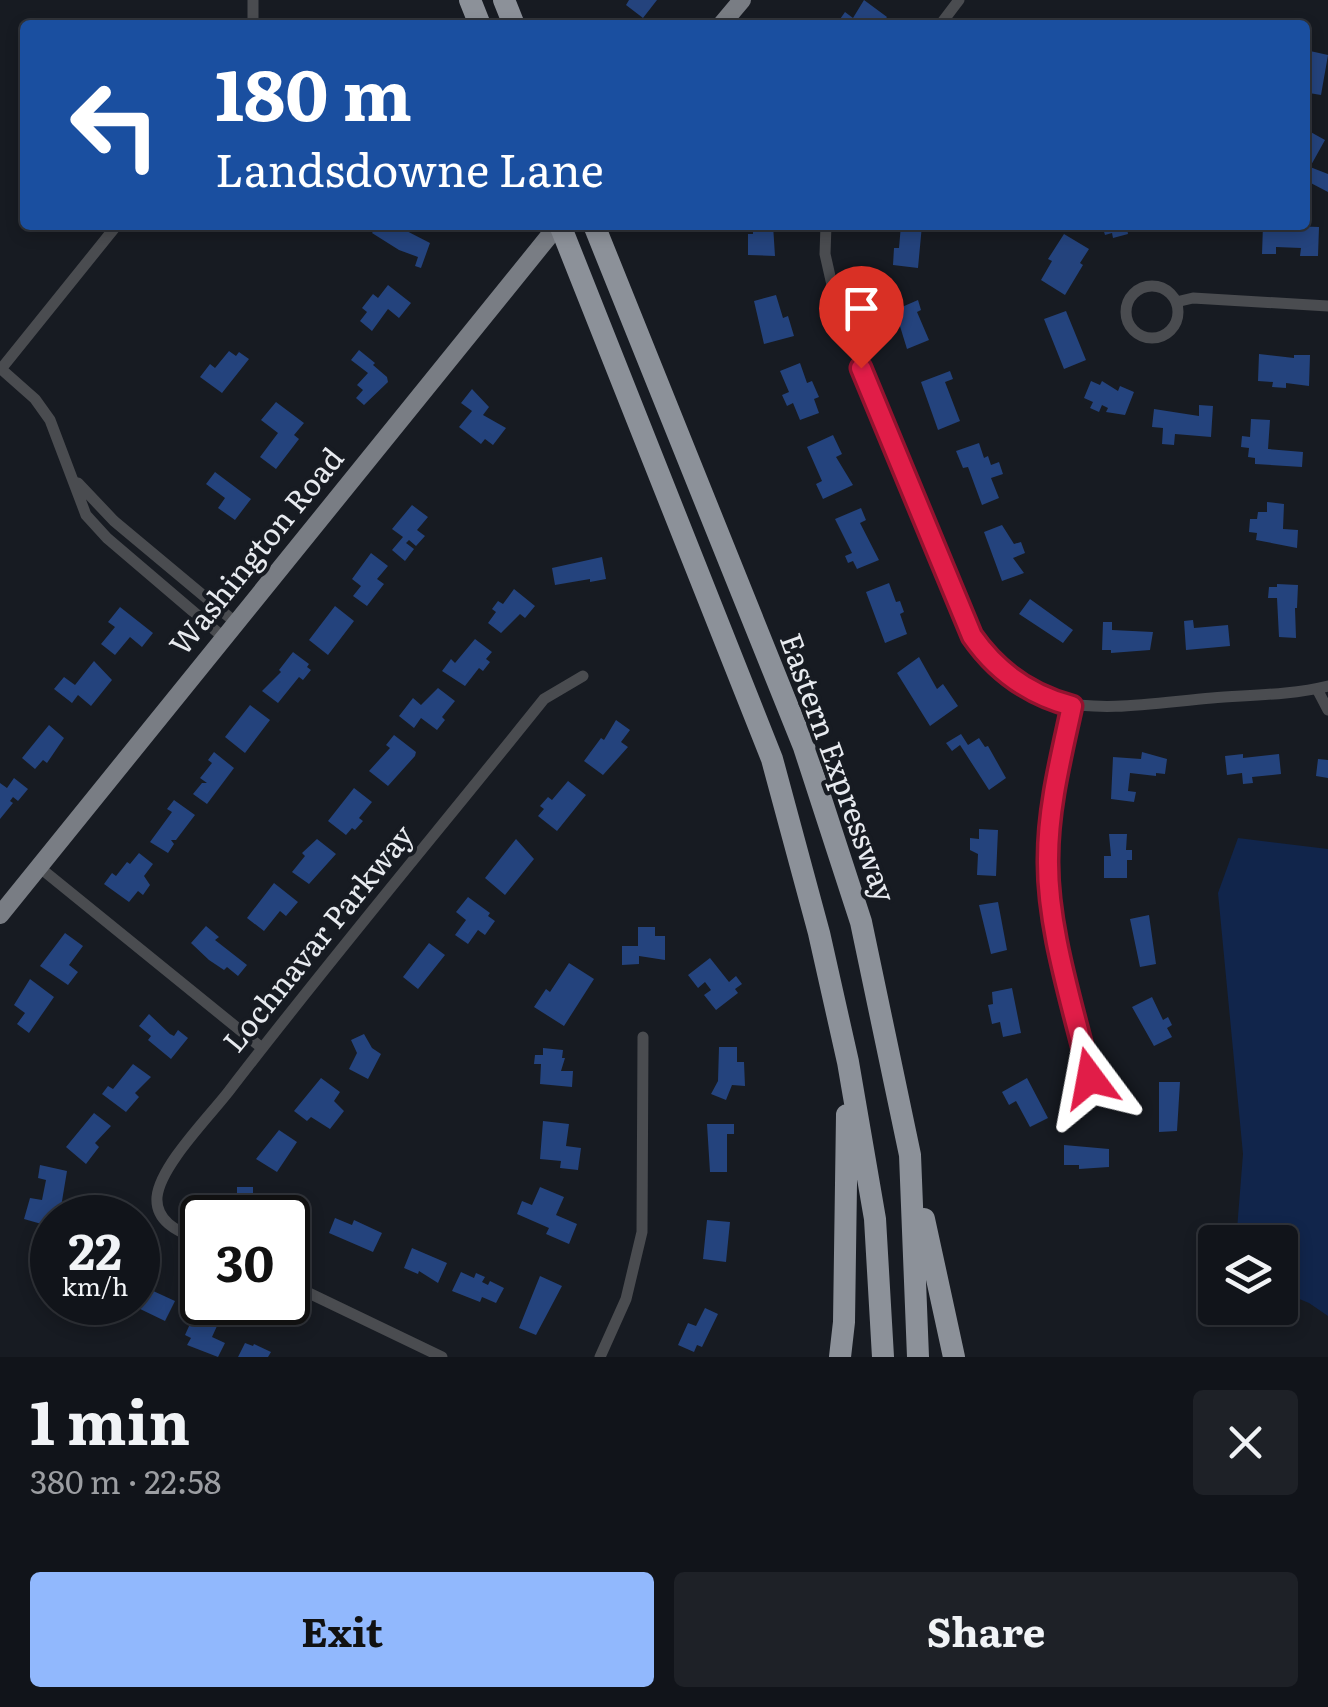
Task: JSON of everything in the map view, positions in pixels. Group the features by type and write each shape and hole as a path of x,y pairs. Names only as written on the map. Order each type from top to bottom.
{"highway":[{"name":"Eastern Expressway","path":"561,230 772,760 820,933 848,1062 875,1218 883,1357"},
{"name":"Eastern Expressway","path":"596,230 804,747 861,922 910,1156 918,1357"},
{"path":"840,1357 844,1322 848,1062"},
{"path":"910,1156 954,1357"}],"main road":[{"path":"725,20 742,0"},
{"name":"Washington Road","path":"0,915 555,230"}],"street":[{"path":"944,20 959,0"},
{"path":"114,230 1,369 36,399 50,420 86,515 107,538 222,637"},
{"path":"826,230 825,254 837,306 964,624 990,660 1013,680 1041,696 1072,706 1105,708 1322,687 1328,710"},
{"path":"1146,286 1164,289 1176,302 1174,326 1162,336 1145,338 1127,322 1127,304 1146,286"},
{"path":"1176,302 1193,298 1328,306"},
{"path":"71,475 114,521 235,622"},
{"name":"Lochnavar Parkway","path":"180,1230 165,1221 157,1204 159,1187 168,1170 544,700 584,676"},
{"path":"1072,706 1055,786 1048,862 1054,921 1090,1078"},
{"path":"39,867 262,1048"},
{"path":"600,1357 626,1299 642,1232 644,1037"},
{"path":"310,1294 442,1357"}],"shaded area":[{"path":"1238,838 1328,849 1328,1316 1298,1298 1298,1225 1237,1225 1243,1154 1218,893"}],"building":[{"path":"629,0 657,0 643,18 626,5"},
{"path":"864,0 887,17 839,20 845,12 853,18"},
{"path":"1310,51 1328,55 1321,95 1310,93"},
{"path":"1310,132 1325,140 1310,167"},
{"path":"1310,167 1328,174 1328,192 1310,183"},
{"path":"1319,227 1318,256 1300,256 1301,248 1276,247 1276,254 1262,254 1263,230"},
{"path":"405,230 430,243 421,268 415,266 418,257 372,233"},
{"path":"753,230 773,230 775,256 748,255 748,234 753,234"},
{"path":"901,230 922,230 918,268 893,265 894,248 899,248"},
{"path":"1104,230 1127,230 1128,234 1113,238 1112,233 1105,235"},
{"path":"1064,234 1089,249 1065,295 1041,280 1052,261 1048,259"},
{"path":"388,285 411,303 399,318 388,309 372,331 360,321 367,312 362,308 373,294 378,298"},
{"path":"776,295 794,336 764,344 754,301"},
{"path":"918,300 921,310 917,312 929,340 907,349 895,310"},
{"path":"1066,311 1086,360 1064,369 1044,319"},
{"path":"359,350 375,363 388,382 364,405 356,398 363,390 357,385 368,373 351,360"},
{"path":"229,351 249,359 222,393 200,377 210,364 215,368"},
{"path":"1259,354 1294,358 1310,355 1309,386 1286,383 1286,388 1272,387 1273,382 1258,381"},
{"path":"800,363 807,383 812,381 819,397 814,399 819,413 800,420 793,403 787,406 782,395 789,392 780,371"},
{"path":"950,371 953,379 945,382 960,421 938,430 921,382"},
{"path":"1091,381 1134,392 1125,415 1106,412 1108,408 1102,405 1099,412 1090,408 1093,402 1084,398"},
{"path":"472,389 489,407 483,415 506,428 493,445 485,439 481,444 459,427 472,411 461,403"},
{"path":"276,402 304,423 294,435 299,439 276,469 260,457 278,433 261,420"},
{"path":"1199,405 1213,406 1211,437 1175,434 1174,445 1162,444 1163,428 1152,427 1154,409 1199,416"},
{"path":"1251,419 1270,420 1268,449 1303,452 1302,467 1255,464 1255,458 1248,457 1249,448 1241,447 1242,436 1250,437"},
{"path":"833,435 842,454 836,457 853,485 823,499 816,484 822,481 807,447"},
{"path":"979,443 984,458 988,456 991,465 999,462 1003,474 991,478 999,498 982,505 968,467 963,468 956,451"},
{"path":"215,472 251,499 235,520 218,508 225,498 206,484"},
{"path":"1267,502 1284,504 1283,529 1298,530 1297,548 1256,540 1257,533 1249,532 1250,519 1257,519 1258,512 1267,512"},
{"path":"412,505 428,517 417,530 425,536 416,546 409,540 406,543 414,549 405,561 392,550 403,537 392,529"},
{"path":"861,508 866,520 860,523 879,560 857,569 853,561 848,563 845,556 852,553 835,519"},
{"path":"1002,525 1014,544 1021,542 1025,553 1013,558 1024,573 1002,581 984,532"},
{"path":"371,553 388,566 377,579 384,584 367,606 353,596 361,586 352,579"},
{"path":"602,557 606,579 555,585 552,568"},
{"path":"889,583 904,612 900,614 907,634 885,643 866,592"},
{"path":"1298,585 1296,638 1279,637 1277,598 1268,598 1269,587"},
{"path":"514,589 535,606 525,618 520,614 501,633 488,623 496,612 492,609 498,601 503,604"},
{"path":"1030,599 1073,630 1063,643 1019,614"},
{"path":"335,606 354,621 328,655 309,640"},
{"path":"120,607 153,633 142,647 130,637 115,655 101,644 115,627 108,622"},
{"path":"1193,620 1194,628 1228,625 1230,646 1186,650 1184,621"},
{"path":"1103,622 1112,622 1112,630 1153,632 1150,650 1102,650"},
{"path":"475,639 492,652 486,659 490,662 483,671 479,668 465,686 442,671 451,659 455,663"},
{"path":"293,652 311,670 303,680 299,677 278,703 262,691 281,672"},
{"path":"919,657 937,689 943,684 958,706 930,726 897,673"},
{"path":"94,661 112,680 91,706 78,695 72,703 54,689 64,677 75,685"},
{"path":"438,688 455,701 437,730 421,718 414,728 399,716 413,698 421,705"},
{"path":"250,705 270,720 245,753 225,737"},
{"path":"616,720 630,730 621,742 628,747 603,775 584,761"},
{"path":"49,725 64,738 47,763 43,760 35,769 22,758"},
{"path":"961,734 968,745 979,738 988,746 1006,778 989,790 960,745 952,751 946,743"},
{"path":"394,735 416,752 388,786 369,771 390,748 386,745"},
{"path":"214,752 234,768 207,804 193,794 202,783 207,783 200,778 212,763 208,760"},
{"path":"1142,752 1167,759 1165,774 1130,773 1128,791 1136,792 1134,802 1111,799 1113,757 1141,759"},
{"path":"1243,754 1243,758 1279,754 1281,774 1252,777 1253,783 1243,784 1242,773 1227,775 1225,756"},
{"path":"1318,759 1328,760 1328,778 1316,776"},
{"path":"14,778 28,789 18,801 13,797 13,803 0,819 0,783 7,788"},
{"path":"568,781 586,795 557,831 538,816 544,809 540,806 548,797 552,800"},
{"path":"354,788 372,802 359,818 363,821 346,835 328,821"},
{"path":"174,800 195,815 176,840 171,840 174,844 168,853 150,842 172,812 167,809"},
{"path":"979,829 998,830 996,876 977,875 978,854 970,850 970,838 979,839"},
{"path":"1109,834 1127,834 1126,850 1132,850 1132,860 1127,860 1127,878 1104,878 1104,856 1111,856"},
{"path":"317,839 336,854 309,884 292,872 305,856 302,853"},
{"path":"516,839 534,859 505,895 485,878"},
{"path":"139,853 153,864 144,876 150,885 143,895 138,891 129,902 104,884"},
{"path":"274,883 298,902 286,916 280,911 264,931 247,918"},
{"path":"468,897 495,921 485,935 478,930 468,944 455,935 466,920 456,912"},
{"path":"998,902 1007,950 991,954 979,905"},
{"path":"1149,915 1156,964 1140,967 1130,919"},
{"path":"206,926 219,937 215,940 247,965 238,976 209,960 191,943"},
{"path":"638,927 655,927 655,936 665,936 665,960 639,956 639,964 622,965 622,946 638,946"},
{"path":"65,933 83,946 69,965 78,972 68,985 40,966"},
{"path":"429,943 445,955 418,989 403,977"},
{"path":"710,958 729,982 736,976 742,984 735,989 738,993 716,1010 704,995 711,990 705,982 698,988 688,975"},
{"path":"569,963 594,979 564,1026 534,1007 546,989 550,992"},
{"path":"30,979 54,997 29,1033 17,1024 25,1013 14,1005"},
{"path":"1012,988 1021,1033 1003,1037 1000,1022 992,1024 988,1005 993,1004 992,992"},
{"path":"1152,997 1163,1020 1168,1017 1172,1025 1167,1028 1172,1037 1154,1046 1132,1007"},
{"path":"149,1014 170,1034 174,1036 178,1030 188,1038 171,1059 148,1040 151,1036 139,1026"},
{"path":"364,1034 381,1054 368,1079 349,1069 357,1053 351,1040"},
{"path":"719,1047 737,1047 737,1062 744,1062 745,1086 732,1085 726,1100 711,1094 718,1081"},
{"path":"543,1048 563,1050 561,1071 573,1071 572,1087 540,1084 541,1064 534,1064 535,1055 543,1055"},
{"path":"133,1064 151,1077 135,1093 139,1097 126,1112 102,1094 108,1086 113,1089"},
{"path":"321,1078 340,1092 334,1101 344,1111 330,1129 311,1117 307,1121 294,1111"},
{"path":"1027,1078 1048,1118 1030,1127 1016,1101 1009,1105 1002,1092"},
{"path":"1159,1082 1180,1082 1177,1131 1159,1132"},
{"path":"94,1113 111,1126 95,1143 99,1147 86,1164 66,1147"},
{"path":"543,1121 569,1124 566,1146 581,1148 578,1170 560,1168 561,1161 540,1159"},
{"path":"707,1124 734,1124 734,1134 727,1134 727,1172 710,1172"},
{"path":"279,1130 297,1142 277,1172 256,1159"},
{"path":"1064,1145 1109,1149 1109,1167 1079,1169 1079,1165 1064,1165"},
{"path":"40,1165 67,1171 63,1195 43,1195 46,1180 38,1178"},
{"path":"237,1187 253,1187 253,1195 237,1195"},
{"path":"540,1187 564,1197 556,1215 577,1224 569,1244 546,1234 549,1228 517,1214 522,1201 532,1205"},
{"path":"30,1198 30,1221 24,1219"},
{"path":"335,1218 352,1225 354,1220 382,1233 373,1252 329,1233"},
{"path":"707,1220 730,1222 726,1262 703,1259"},
{"path":"412,1248 447,1263 438,1283 419,1271 418,1274 404,1268"},
{"path":"461,1272 474,1278 476,1273 485,1277 482,1282 488,1285 490,1281 504,1288 496,1303 482,1297 480,1302 452,1291"},
{"path":"540,1276 562,1286 536,1335 519,1328"},
{"path":"160,1294 175,1301 165,1321 160,1319"},
{"path":"705,1308 718,1314 702,1347 697,1345 694,1352 678,1345 688,1323 696,1326"},
{"path":"190,1325 215,1325 212,1337 225,1343 218,1357 187,1345 191,1338 185,1335"},
{"path":"245,1343 271,1352 268,1357 238,1357"}],"route":[{"path":"861,368 964,624 990,660 1013,680 1041,696 1072,706 1055,786 1048,862 1054,921 1090,1078"}]}
